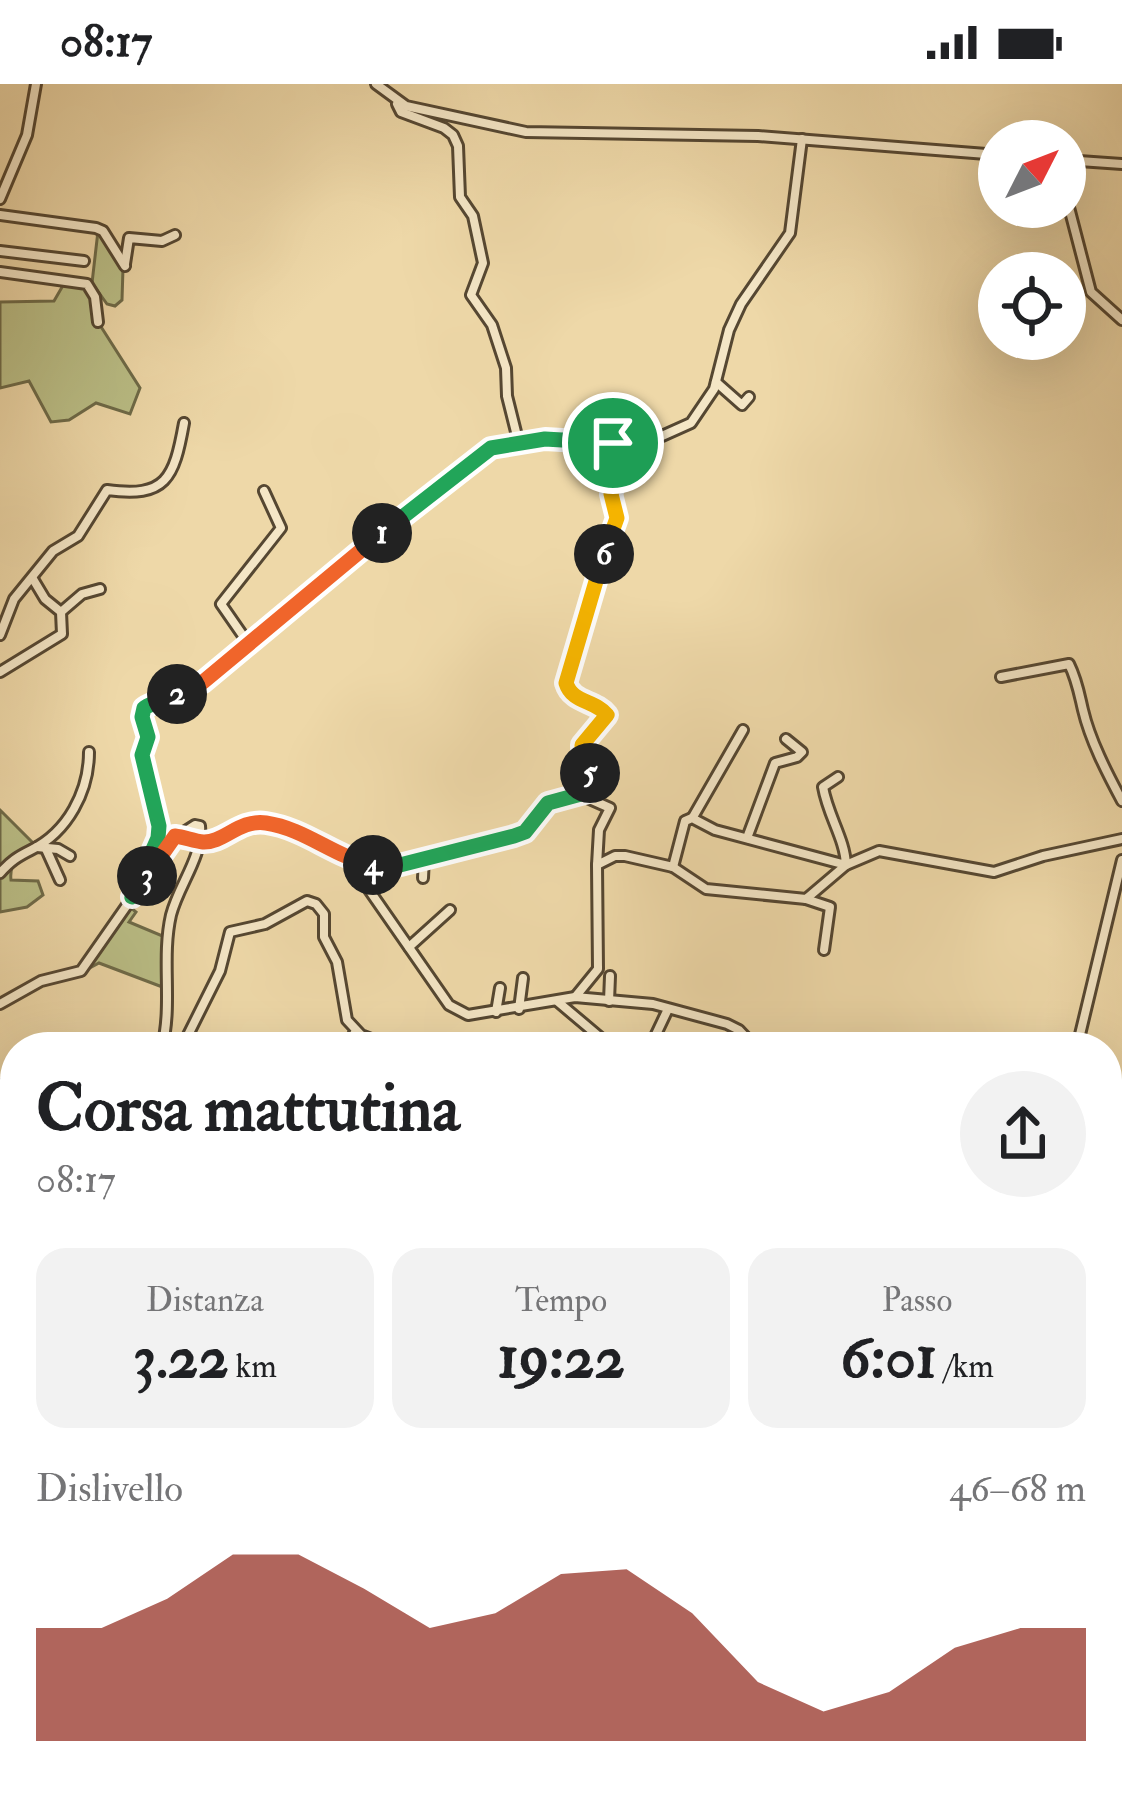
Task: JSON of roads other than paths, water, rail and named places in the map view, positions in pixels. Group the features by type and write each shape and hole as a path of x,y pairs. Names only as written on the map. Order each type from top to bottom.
{"street":[{"path":"0,199 27,135 36,84"},
{"path":"376,84 401,112 444,128 458,146 460,197 473,216 483,262 471,295 492,325 506,368 507,396 519,444"},
{"path":"395,100 526,132 802,139 978,153"},
{"path":"132,897 159,826 142,755 148,737 144,708 203,682 392,523 491,448 545,439 613,443 662,436 686,426 702,410 716,382 741,304 790,232 802,139"},
{"path":"1086,161 1122,164"},
{"path":"0,215 103,231 125,266 129,238 162,242 175,236"},
{"path":"1074,228 1091,292 1122,320"},
{"path":"0,251 84,261"},
{"path":"0,272 87,284 95,297 98,322"},
{"path":"716,382 735,394 742,405 749,397"},
{"path":"0,635 14,599 53,551 78,536 107,490 148,491 164,483 174,466 184,423"},
{"path":"584,796 596,787 583,763 582,745 607,715 575,697 566,683 617,518 611,494 617,477 613,443"},
{"path":"248,643 221,601 281,528 264,491"},
{"path":"0,672 62,634 61,612 33,579"},
{"path":"61,612 82,594 100,589"},
{"path":"1001,677 1069,664 1108,776 1122,801"},
{"path":"673,867 685,821 698,815 743,730"},
{"path":"747,838 775,763 802,752 786,740"},
{"path":"0,873 15,856 41,848 83,796 89,752"},
{"path":"838,777 823,788 830,821 844,845 846,865"},
{"path":"348,860 396,866 525,832 548,803 560,797 584,796 610,808 599,830 598,969 575,997"},
{"path":"692,818 715,830 846,865"},
{"path":"0,1004 40,981 81,971 175,836 206,842 243,824 264,823 306,834 348,860 409,941 449,1005 468,1015 575,997 668,1009 742,1032"},
{"path":"806,899 846,865 879,851 994,872 1122,838"},
{"path":"165,1032 170,923 200,839"},
{"path":"41,848 70,856"},
{"path":"41,848 60,880"},
{"path":"597,865 625,856 673,867 706,889 806,899 830,908 824,950"},
{"path":"423,878 424,857"},
{"path":"1081,1032 1122,860"},
{"path":"190,1032 220,971 228,935 268,923 307,901 323,911 323,937 337,962 345,1016 356,1031"},
{"path":"409,941 450,910"},
{"path":"608,1000 610,976"},
{"path":"519,1009 523,978"},
{"path":"496,1012 500,988"},
{"path":"556,1000 594,1032"},
{"path":"657,1032 668,1009"}]}
